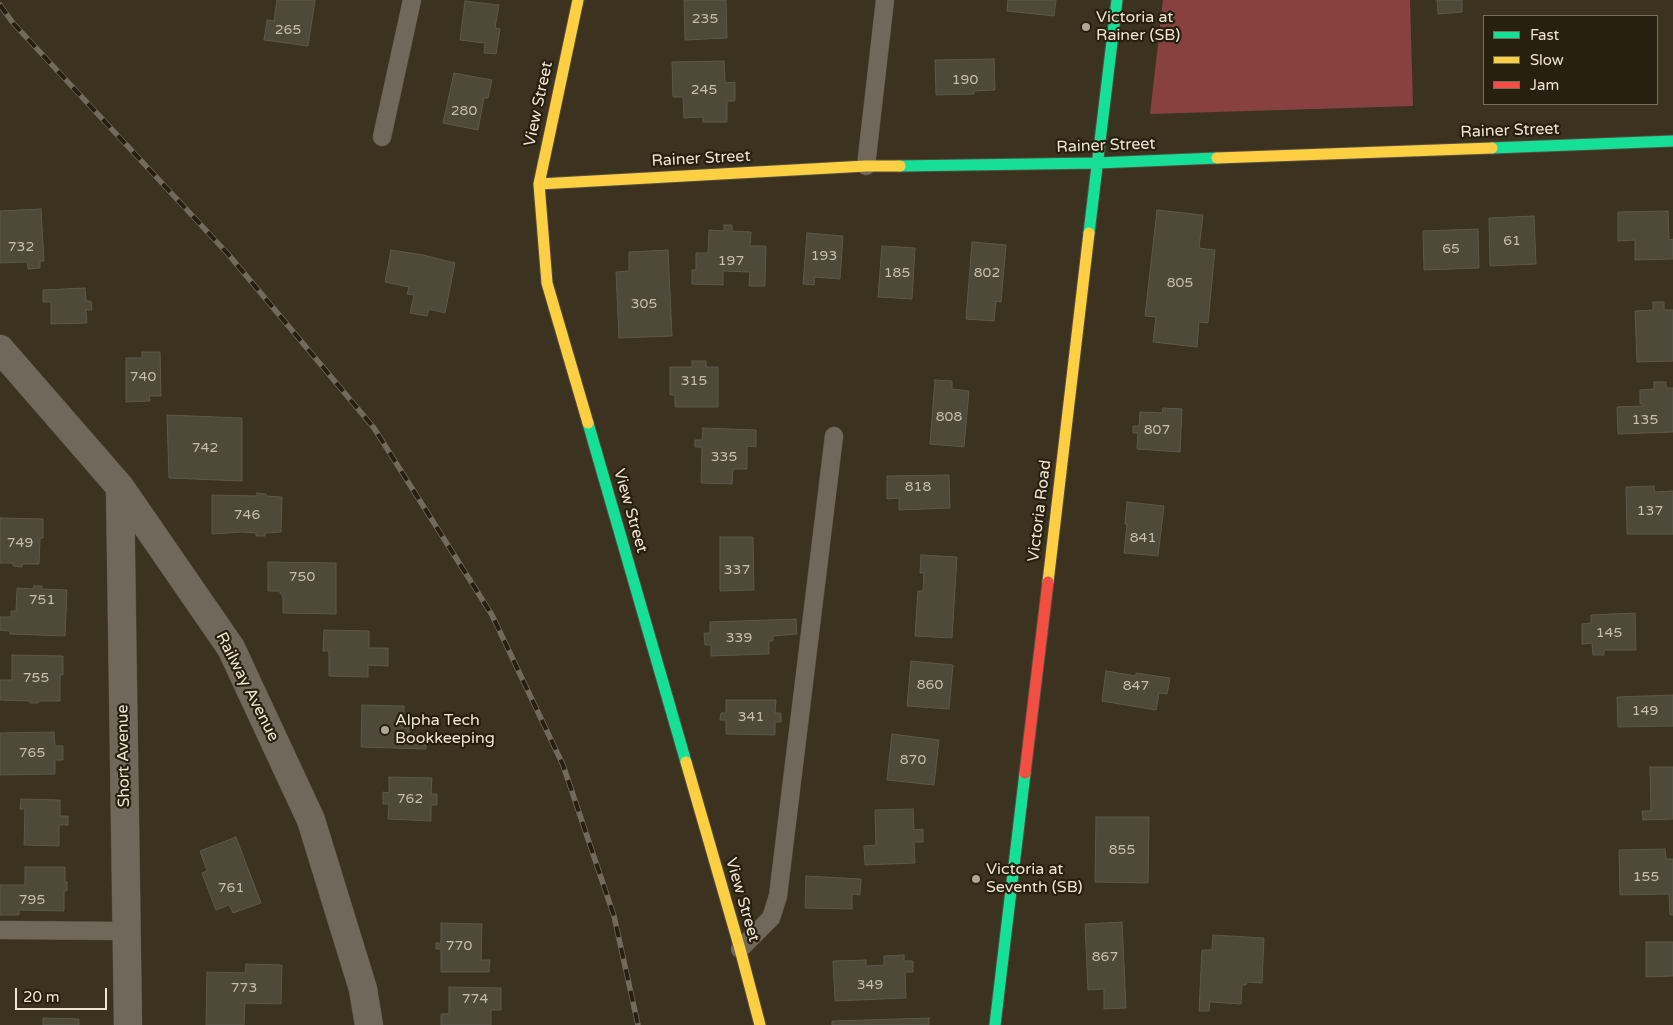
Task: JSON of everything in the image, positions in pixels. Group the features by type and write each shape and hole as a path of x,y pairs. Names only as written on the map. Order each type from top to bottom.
{"street":[{"name":"View Street","path":"578,0 540,184 547,283 740,949 760,1025"},
{"name":"Victoria Road","path":"995,1025 1117,0"},
{"name":"Rainer Street","path":"540,184 866,166 1097,163 1673,141"},
{"name":"Railway Avenue","path":"0,349 120,486 231,648 311,820 363,989 369,1025"},
{"name":"Short Avenue","path":"120,486 128,1025"}],"lane":[{"path":"382,137 412,0"},
{"path":"866,166 885,0"},
{"path":"740,949 771,918 778,896 834,436"},
{"path":"0,930 126,931"}],"shaded area":[{"path":"1163,0 1410,0 1413,106 1150,114"}],"building":[{"path":"277,0 315,0 308,46 264,40 267,20 274,21"},
{"path":"684,0 726,0 727,38 685,40"},
{"path":"1008,0 1056,0 1054,16 1007,11"},
{"path":"1437,0 1462,0 1462,12 1438,14"},
{"path":"465,1 499,5 495,28 500,29 496,54 484,53 485,43 460,40"},
{"path":"994,59 995,90 974,91 974,94 936,95 935,60"},
{"path":"724,61 725,83 735,82 735,101 727,101 727,122 703,122 703,117 684,118 683,97 673,97 672,62"},
{"path":"454,73 492,80 488,98 484,98 478,130 443,123"},
{"path":"41,209 44,261 40,261 40,268 28,269 27,262 0,263 0,211"},
{"path":"1157,210 1203,215 1199,248 1215,250 1208,323 1199,322 1197,347 1153,342 1156,317 1145,316"},
{"path":"1668,211 1669,240 1673,239 1673,259 1635,260 1635,240 1618,241 1618,212"},
{"path":"1534,216 1536,264 1490,266 1489,218"},
{"path":"724,225 732,225 732,231 751,232 750,246 766,246 765,286 749,286 750,272 723,271 723,285 692,284 692,270 696,270 696,253 708,253 709,230 724,231"},
{"path":"1478,229 1479,268 1424,270 1423,231"},
{"path":"807,233 843,236 840,279 815,277 814,285 803,284"},
{"path":"972,242 1006,245 1001,302 996,301 994,321 966,319"},
{"path":"882,246 915,248 912,299 878,297"},
{"path":"391,250 455,263 445,313 429,309 427,316 410,313 414,295 407,294 409,287 385,282"},
{"path":"668,250 672,336 619,338 616,272 629,271 629,252"},
{"path":"85,288 86,301 91,301 92,310 86,310 87,323 51,324 51,302 43,302 43,290"},
{"path":"1653,302 1664,302 1664,310 1673,310 1673,361 1637,362 1635,311 1653,310"},
{"path":"142,352 160,352 161,396 149,396 150,401 126,402 126,358 142,358"},
{"path":"692,361 706,361 706,367 718,367 718,407 675,407 675,395 670,395 670,367 692,367"},
{"path":"935,380 952,381 952,389 969,391 964,447 930,444"},
{"path":"1654,382 1666,382 1666,388 1673,388 1673,432 1618,434 1617,407 1643,406 1643,404 1640,404 1640,390 1654,389"},
{"path":"1163,408 1182,409 1180,452 1137,449 1138,433 1133,433 1133,426 1139,426 1140,412 1162,413"},
{"path":"167,415 242,418 242,481 169,478"},
{"path":"703,428 756,430 756,447 747,446 747,469 733,469 732,484 701,483 702,447 695,447 695,440 702,440"},
{"path":"949,475 950,508 899,510 899,498 887,499 887,476"},
{"path":"1654,486 1655,492 1673,491 1673,534 1627,534 1626,487"},
{"path":"257,493 266,494 266,496 282,497 281,532 265,533 265,536 256,536 256,533 242,532 212,534 212,495 257,496"},
{"path":"1127,502 1164,506 1158,556 1124,553"},
{"path":"0,518 43,519 43,538 40,538 39,564 22,564 22,567 13,566 13,563 0,563"},
{"path":"720,537 753,537 754,590 720,591"},
{"path":"921,555 957,557 952,638 915,636 918,591 923,591 924,573 920,573"},
{"path":"268,562 336,563 336,614 283,613 283,597 279,591 268,591"},
{"path":"34,586 42,586 42,589 67,590 65,636 10,634 10,631 0,630 0,617 11,617 11,611 16,611 17,588 33,589"},
{"path":"1635,613 1636,650 1604,650 1604,655 1593,655 1592,643 1582,644 1582,624 1591,623 1591,615"},
{"path":"796,619 797,634 773,636 773,641 769,641 769,654 711,656 711,645 705,645 704,633 710,633 710,622"},
{"path":"324,630 369,631 369,648 388,648 388,666 368,665 368,677 329,676 329,651 323,651"},
{"path":"12,655 63,656 63,675 60,675 60,701 30,703 30,701 0,700 0,680 12,680"},
{"path":"911,661 953,665 949,709 907,706"},
{"path":"1106,671 1136,676 1136,673 1170,678 1167,694 1159,693 1156,710 1102,701"},
{"path":"1673,695 1673,726 1618,727 1617,697"},
{"path":"726,700 776,700 775,713 781,713 781,722 775,722 775,735 726,734 726,720 720,720 721,713 726,713"},
{"name":"Alpha Tech Bookkeeping","path":"362,705 404,706 404,726 409,726 409,734 426,734 426,749 361,747"},
{"path":"54,732 55,746 63,746 63,760 55,760 55,774 0,775 0,733"},
{"path":"892,734 939,740 934,785 887,780"},
{"path":"1650,767 1673,767 1673,819 1643,820 1642,811 1651,811"},
{"path":"389,777 432,778 431,794 437,794 437,805 431,805 431,821 388,819 389,804 383,804 383,792 389,793"},
{"path":"21,799 60,800 60,816 68,816 68,825 59,825 59,846 24,845 25,809 20,809"},
{"path":"913,809 914,830 923,829 923,842 914,842 915,863 865,865 864,846 876,845 875,810"},
{"path":"1096,817 1149,817 1148,883 1095,882"},
{"path":"236,837 261,903 233,913 229,905 216,910 202,873 207,871 200,851"},
{"path":"1665,849 1666,859 1673,859 1673,915 1670,915 1669,894 1620,895 1619,850"},
{"path":"25,867 65,867 67,891 64,891 64,911 19,910 19,915 0,915 0,885 25,885"},
{"path":"806,876 861,879 860,895 852,894 852,909 805,908"},
{"path":"1122,922 1126,1008 1104,1009 1104,989 1088,990 1085,924"},
{"path":"441,923 482,924 481,960 490,960 489,972 441,972 441,949 436,949 436,943 441,943"},
{"path":"1213,935 1264,938 1262,983 1247,982 1246,985 1242,985 1241,1004 1210,1002 1209,1011 1199,1011 1202,950 1212,950"},
{"path":"1646,942 1673,942 1673,976 1646,977"},
{"path":"904,955 904,961 913,961 913,972 905,972 906,998 835,1001 833,961 866,960 866,966 884,965 884,956"},
{"path":"246,964 282,965 281,1004 245,1003 244,1025 206,1025 207,972 245,973"},
{"path":"449,987 501,988 501,1010 491,1010 491,1025 441,1025 441,1014 449,1014"},
{"path":"43,1018 79,1019 79,1025 43,1025"},
{"path":"929,1018 929,1025 832,1025 832,1021"}],"railway":[{"path":"0,5 13,23 228,254 374,428 492,615 563,765 614,916 638,1025"}],"traffic: fast":[{"path":"1089,233 1117,0"},
{"path":"1492,148 1673,141"},
{"path":"900,166 1097,163 1217,158"},
{"path":"588,423 686,762"},
{"path":"995,1025 1025,773"}],"traffic: slow":[{"path":"578,0 539,184 547,283 588,423"},
{"path":"1217,158 1492,148"},
{"path":"539,184 866,166 900,166"},
{"path":"1048,582 1089,233"},
{"path":"686,762 760,1025"}],"traffic: jam":[{"path":"1025,773 1048,582"}],"place":[{"name":"Victoria at Rainer (SB)","path":"1086,27"},
{"name":"Alpha Tech Bookkeeping","path":"385,730"},
{"name":"Victoria at Seventh (SB)","path":"976,879"}]}
